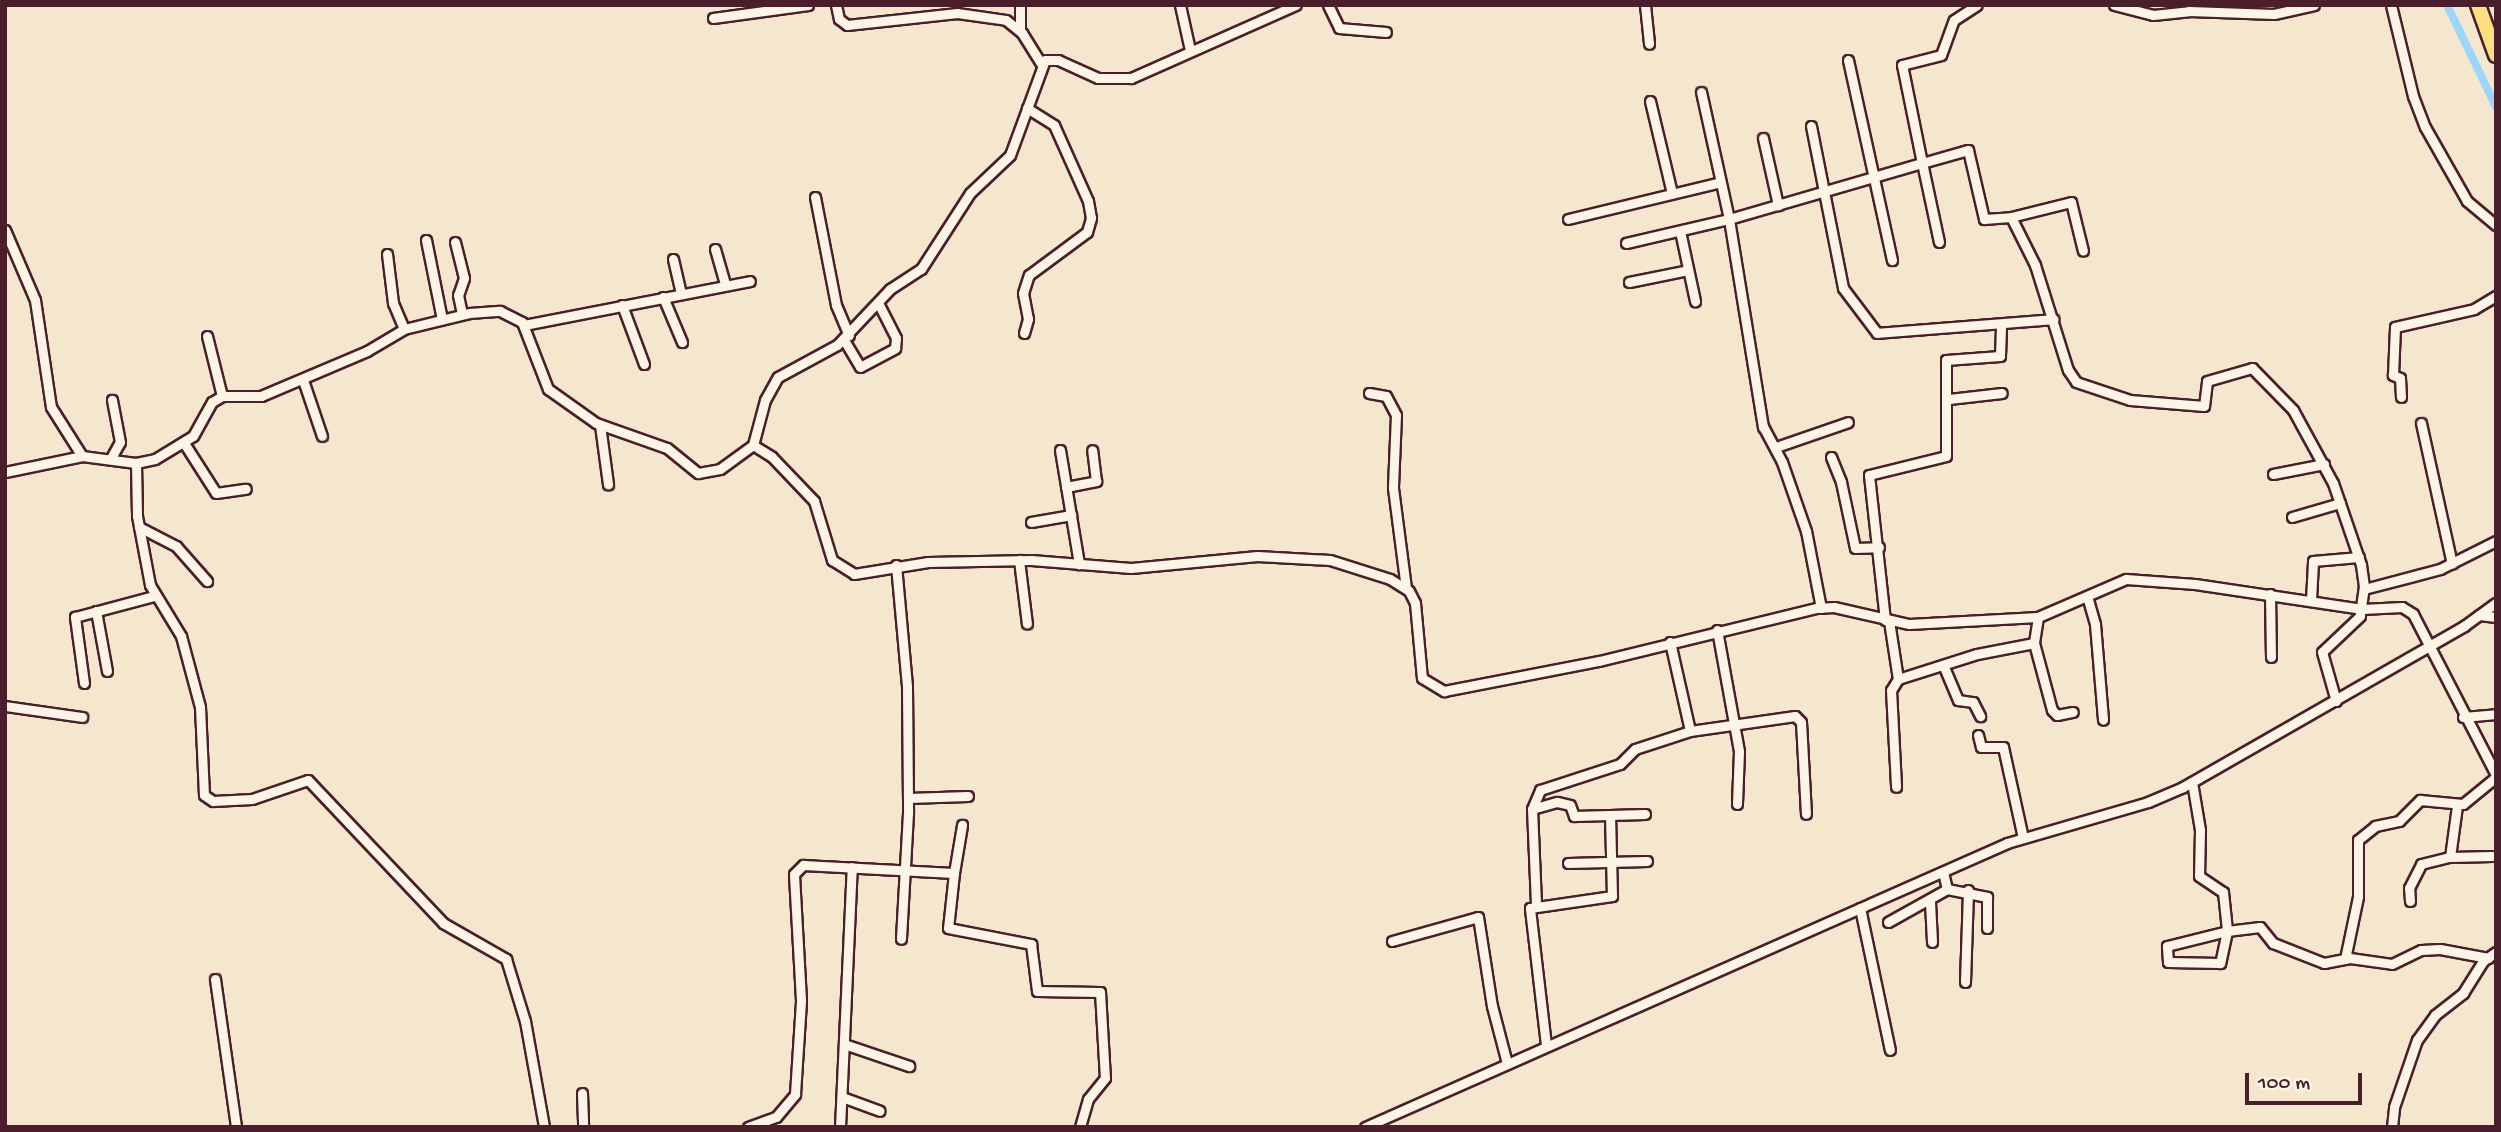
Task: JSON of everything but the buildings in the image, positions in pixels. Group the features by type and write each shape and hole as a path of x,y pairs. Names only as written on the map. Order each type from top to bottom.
{"highway":[{"path":"2478,5 2496,55"}],"street":[{"path":"713,18 775,7 808,5"},
{"path":"836,5 839,19 847,25 954,9 1006,20 1020,30 1041,64"},
{"path":"1020,5 1020,30"},
{"path":"1180,5 1190,50"},
{"path":"5,472 82,456 135,463 155,459 184,443 200,428 212,402 222,396 261,396 303,380 404,329 462,314 500,311 524,325 548,389 600,425 667,448 698,474 720,469 753,445 765,400 778,377 846,337 878,303 928,262 970,193 1010,155 1041,64 1052,59 1098,78 1131,78 1296,5"},
{"path":"1328,5 1339,28 1386,32"},
{"path":"1644,5 1649,44"},
{"path":"1939,242 1902,65 1941,55 1954,20 1977,5"},
{"path":"2114,5 2153,15 2189,11 2274,14 2314,5"},
{"path":"2391,5 2413,96 2425,127 2467,201 2496,225"},
{"path":"1848,60 1892,260"},
{"path":"1701,92 1729,219 1763,427 1776,447 1810,546 1821,608"},
{"path":"1650,101 1672,194"},
{"path":"1024,333 1028,319 1023,293 1029,275 1087,232 1091,218 1088,201 1054,125 1027,108"},
{"path":"1811,126 1843,288 1877,333 1920,326 2001,325 2053,319"},
{"path":"1763,138 1778,205"},
{"path":"1626,243 1729,219 1968,150 1984,219 2011,217 2071,202 2083,251"},
{"path":"1567,219 1721,182"},
{"path":"815,197 836,305 846,337 860,366 895,348 896,338 878,303"},
{"path":"2011,217 2035,265 2072,377 2084,387 2156,404 2206,406 2207,381 2254,368 2293,410 2324,464 2340,503 2359,557 2364,589 2362,609 2322,652 2336,701"},
{"path":"5,230 35,300 51,407 82,456"},
{"path":"1680,231 1695,301"},
{"path":"426,240 442,319"},
{"path":"455,242 464,278 458,295 462,314"},
{"path":"715,249 724,285"},
{"path":"387,254 393,303 404,329"},
{"path":"673,259 681,294"},
{"path":"1629,282 1688,271"},
{"path":"524,325 750,281"},
{"path":"2401,397 2400,377 2393,375 2395,327 2474,309 2496,296"},
{"path":"663,297 682,342"},
{"path":"622,305 644,364"},
{"path":"1898,679 1887,621 1869,475 1946,456 1949,399 1946,360 2000,356 2001,325"},
{"path":"207,335 222,396"},
{"path":"303,380 322,436"},
{"path":"1369,393 1386,396 1396,415 1393,488 1406,588 1415,603 1422,678 1444,691 1517,679 1717,630 1821,608 1850,610 1887,621 2038,617 2110,584 2144,578 2362,609 2409,609 2496,776 2458,806 2450,857"},
{"path":"1949,399 2002,393"},
{"path":"111,458 120,442 112,400"},
{"path":"1776,447 1847,422"},
{"path":"2421,423 2452,564"},
{"path":"600,425 608,484"},
{"path":"184,443 216,493 246,489"},
{"path":"753,445 772,457 814,501 827,548 837,566 865,575 896,565 1019,560 1131,568 1257,556 1310,557 1350,565 1406,588"},
{"path":"1060,450 1079,564"},
{"path":"1066,487 1096,481 1092,450"},
{"path":"1831,457 1842,482 1855,548 1879,547"},
{"path":"135,463 139,527 154,596 187,650 200,708 204,795 213,801 245,800 308,780 443,923 506,959 525,1021 544,1127"},
{"path":"2273,474 2324,464"},
{"path":"2292,517 2340,503"},
{"path":"1031,523 1070,515"},
{"path":"139,527 176,546 207,580"},
{"path":"2364,589 2452,564 2496,541"},
{"path":"2311,600 2314,561 2359,557"},
{"path":"1019,560 1027,624"},
{"path":"896,565 906,662 908,798 901,939"},
{"path":"2270,594 2271,657"},
{"path":"84,683 75,621 78,615 154,596"},
{"path":"2087,596 2095,624 2103,720"},
{"path":"1365,1127 1546,1045 2023,838 2148,802 2192,782 2336,701 2496,603"},
{"path":"96,611 107,671"},
{"path":"2479,615 2496,617"},
{"path":"2038,617 2034,643 2053,712 2073,712"},
{"path":"1717,630 1739,751 1737,804"},
{"path":"1670,642 1690,731"},
{"path":"1896,787 1891,690 1898,679 1944,667 1977,654 2034,643"},
{"path":"1944,667 1958,700 1973,702 1980,716"},
{"path":"5,706 82,717"},
{"path":"2463,717 2496,714"},
{"path":"1536,904 1532,809 1540,790 1620,764 1635,749 1690,731 1800,718 1805,814"},
{"path":"1978,735 1981,746 2003,747 2023,838"},
{"path":"2192,782 2200,830 2199,876 2222,892 2227,931 2220,963 2169,963 2169,946 2227,931 2260,927 2273,943 2301,956 2334,964 2345,959 2392,964 2421,950 2440,949 2492,955"},
{"path":"908,798 968,796"},
{"path":"2345,959 2358,897 2358,840 2375,826 2399,821 2420,800 2458,806"},
{"path":"1532,809 1566,803 1574,816 1645,814"},
{"path":"1546,1045 1529,911 1536,904 1612,896 1610,815"},
{"path":"962,825 948,928 1031,944 1037,991 1094,989 1102,996 1105,1079 1088,1099 1080,1127"},
{"path":"2410,901 2409,888 2421,864 2450,857 2492,856"},
{"path":"1568,863 1647,861"},
{"path":"748,1127 776,1117 795,1094 801,999 795,871 803,865 954,873"},
{"path":"840,1127 852,867"},
{"path":"1943,872 1947,890"},
{"path":"1888,922 1930,902 1947,890 1968,890 1987,897 1987,928"},
{"path":"1965,982 1968,890"},
{"path":"1930,902 1932,942"},
{"path":"1860,908 1890,1050"},
{"path":"1392,941 1478,917 1494,1016 1507,1063"},
{"path":"2392,1127 2394,1107 2417,1040 2435,1015 2463,993 2492,955"},
{"path":"215,979 236,1127"},
{"path":"844,1044 909,1066"},
{"path":"582,1093 583,1127"},
{"path":"842,1097 880,1111"}],"waterway":[{"path":"2447,5 2496,107"}]}
